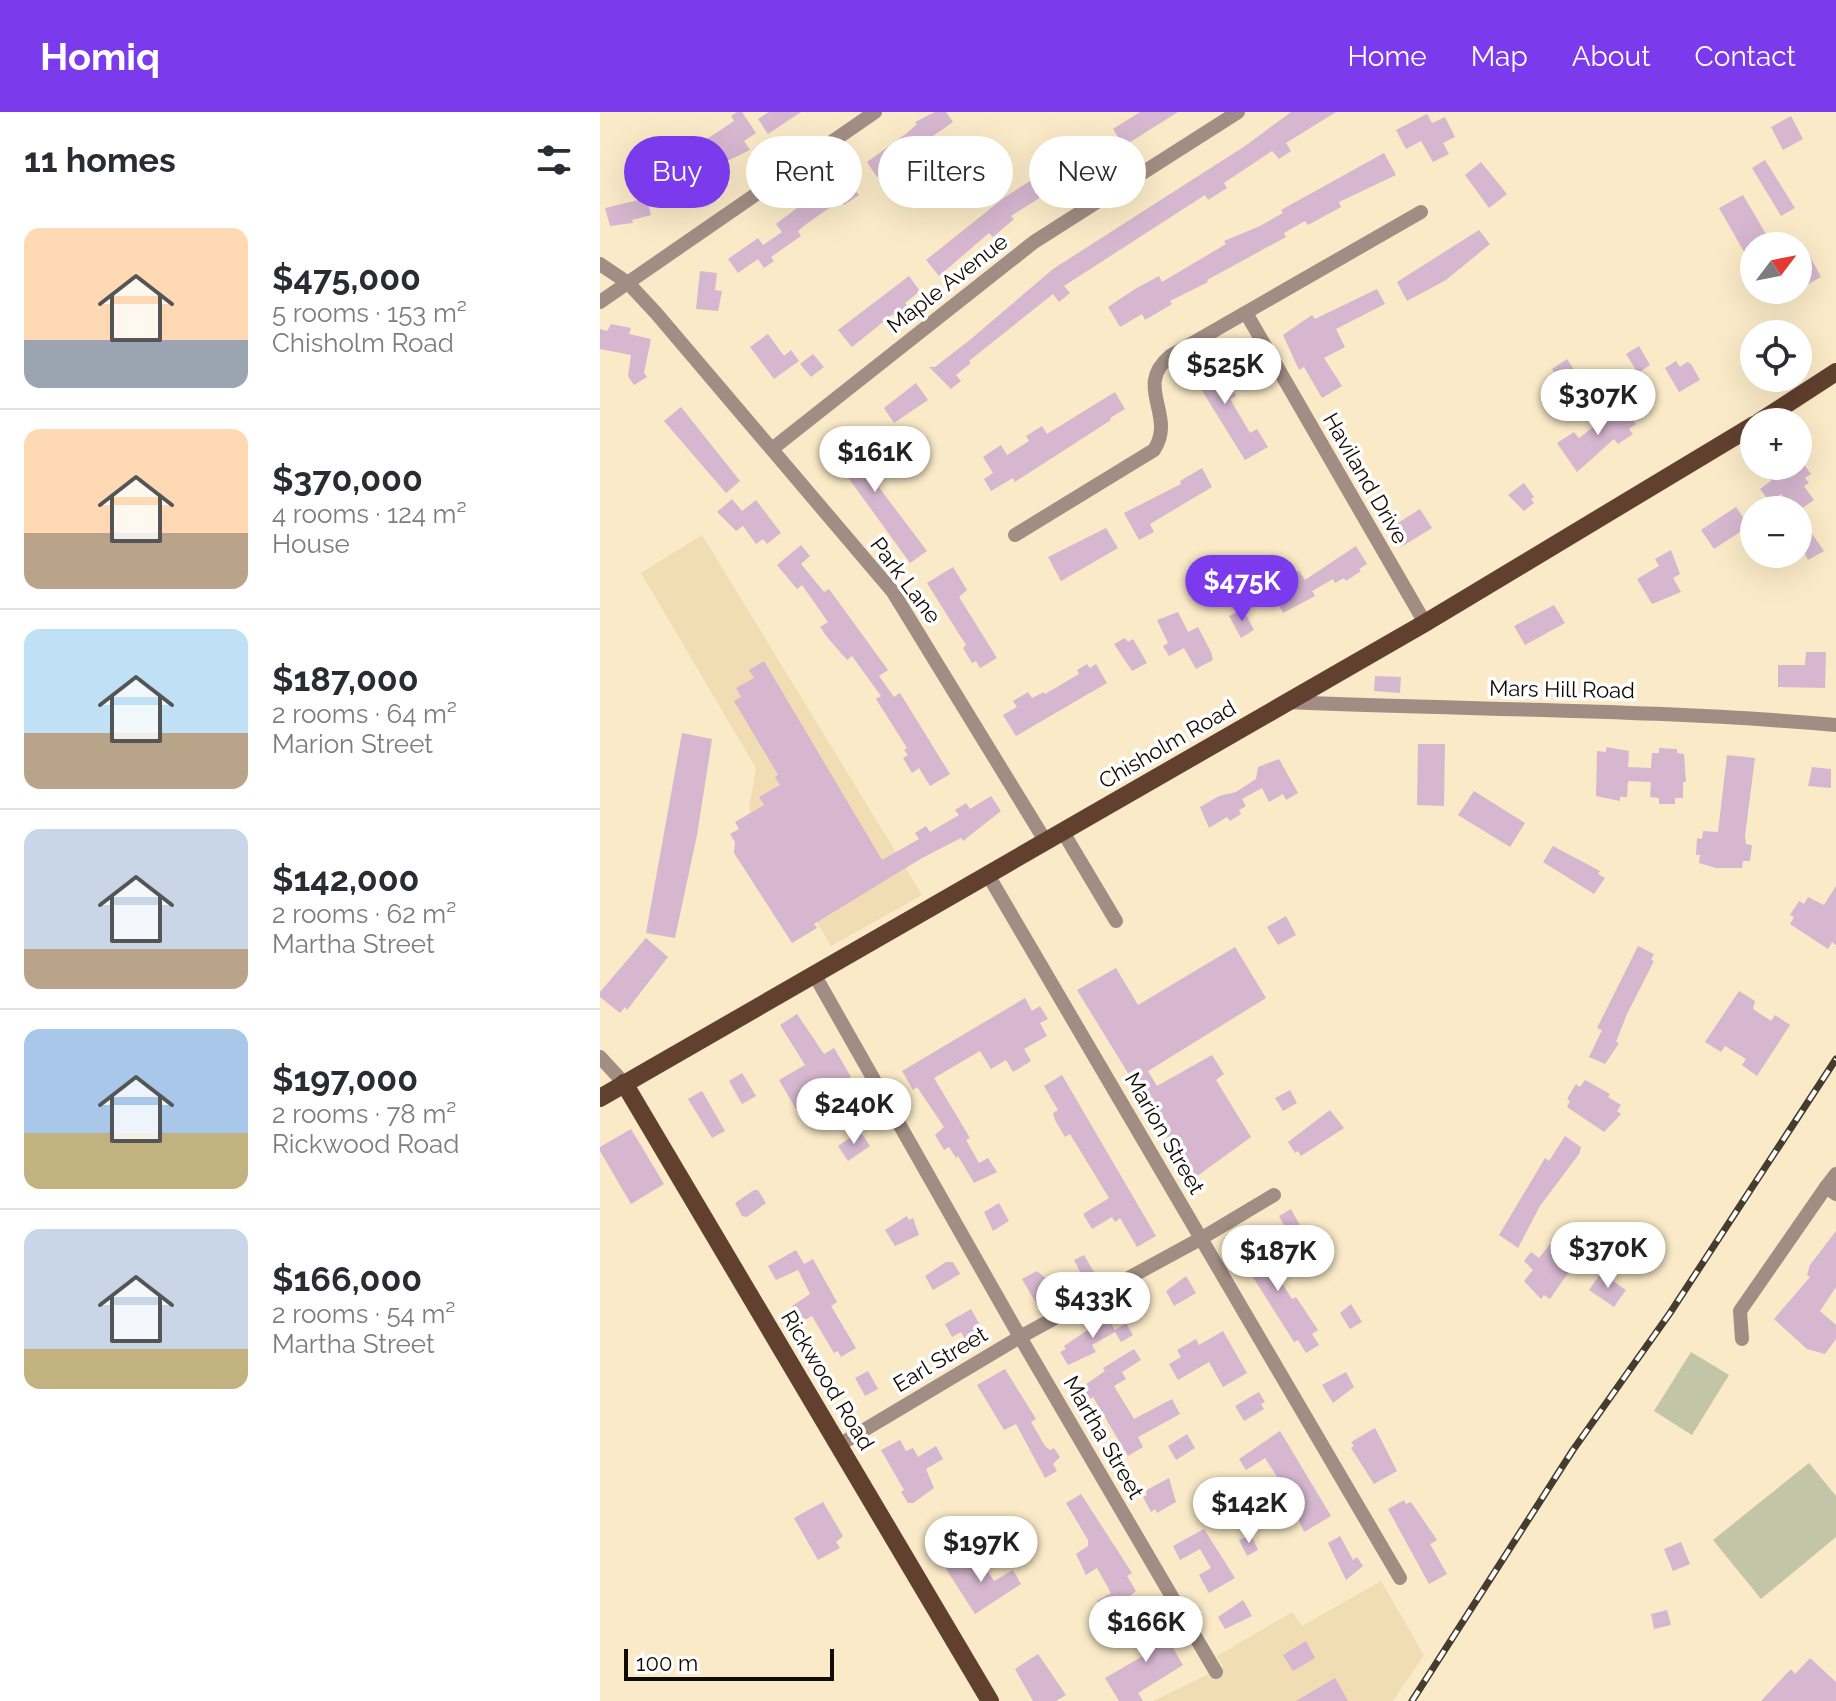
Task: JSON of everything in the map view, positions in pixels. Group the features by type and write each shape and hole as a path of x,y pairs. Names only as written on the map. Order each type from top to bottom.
{"main road":[{"name":"Chisholm Road","path":"1781,408 1836,372"},
{"name":"Chisholm Road","path":"600,1098 917,912 988,875 1425,623 1740,434"},
{"name":"Rickwood Road","path":"624,1083 990,1701"}],"street":[{"path":"600,302 875,112"},
{"name":"Maple Avenue","path":"772,449 1034,242 1238,112"},
{"path":"1015,535 1154,450 1161,439 1163,425 1153,381 1157,366 1421,212"},
{"name":"Park Lane","path":"600,264 628,283 899,601 1046,842"},
{"name":"Haviland Drive","path":"1246,313 1425,623"},
{"name":"Mars Hill Road","path":"1287,702 1491,710 1614,710 1836,725"},
{"path":"1063,832 1116,921"},
{"name":"Marion Street","path":"988,875 1400,1578"},
{"name":"Martha Street","path":"814,974 1020,1337 1216,1672"},
{"path":"600,1057 624,1083"},
{"path":"1742,1339 1740,1311 1831,1190 1836,1174"},
{"name":"Earl Street","path":"839,1445 1020,1337 1274,1195"}],"shaded area":[{"path":"702,535 922,895 831,946 749,809 756,768 641,573"},
{"path":"1381,1581 1424,1655 1393,1701 1153,1701 1223,1667 1217,1656 1292,1612 1302,1626"}],"green space":[{"path":"1691,1352 1729,1375 1692,1435 1654,1411"},
{"path":"1809,1463 1836,1496 1836,1537 1761,1599 1713,1540"}],"building":[{"path":"742,112 756,133 746,136 746,152 730,160 730,136 712,136 734,121 731,116"},
{"path":"769,112 801,112 768,134 758,119"},
{"path":"935,112 946,112 953,122 933,136 903,136 917,124 915,122"},
{"path":"1140,112 1178,112 1140,136 1118,136 1113,129"},
{"path":"1291,112 1336,112 1286,143 1291,151 1279,159 1272,151 1224,183 1227,188 1208,200 1205,195 1064,286 1070,293 1059,302 1053,294 969,361 971,363 956,375 961,381 951,389 929,367 935,367 971,339 1053,269 1245,146"},
{"path":"1427,114 1432,123 1445,117 1455,137 1443,143 1449,154 1433,162 1421,141 1406,149 1396,130"},
{"path":"1791,116 1803,139 1783,150 1771,127"},
{"path":"1384,153 1396,175 1339,202 1341,207 1308,225 1305,221 1284,233 1286,237 1170,301 1172,304 1145,320 1142,314 1120,327 1108,307 1135,289 1159,276 1162,282 1226,244 1224,241 1260,226 1283,213 1281,210"},
{"path":"878,154 878,176 877,177 867,162"},
{"path":"1765,160 1795,208 1781,216 1752,168"},
{"path":"1481,162 1507,194 1489,208 1465,175"},
{"path":"1029,182 1029,205 1011,216 1014,219 993,237 989,233 939,276 926,260 991,208 1013,208 1013,192"},
{"path":"1743,195 1765,232 1740,232 1740,245 1719,208"},
{"path":"624,203 624,208 649,208 651,215 632,220 633,223 610,226 605,208"},
{"path":"797,208 829,208 798,231 801,236 771,257 774,261 764,268 758,259 738,273 728,259 758,238 763,245 782,232 776,224"},
{"path":"1479,230 1490,244 1446,280 1407,301 1397,282"},
{"path":"1812,260 1821,277 1812,282"},
{"path":"700,271 717,273 715,290 722,291 718,311 696,309"},
{"path":"909,276 920,291 905,303 908,307 895,317 893,314 852,347 838,330"},
{"path":"1377,289 1385,304 1336,329 1345,347 1324,358 1342,386 1322,398 1304,367 1299,370 1283,335 1312,315 1315,319"},
{"path":"611,324 631,328 629,334 651,339 644,373 647,377 634,385 628,376 631,355 600,349 600,329 607,331"},
{"path":"768,334 784,356 791,350 799,361 774,379 750,347"},
{"path":"1639,346 1650,365 1638,373 1626,354"},
{"path":"1201,350 1205,358 1209,356 1224,383 1228,381 1236,396 1230,399 1250,433 1257,429 1268,447 1245,460 1188,368 1196,364 1191,355"},
{"path":"813,354 824,367 811,377 800,364"},
{"path":"1567,359 1580,379 1565,389 1552,369"},
{"path":"1676,361 1680,367 1687,362 1691,364 1700,380 1679,392 1665,368"},
{"path":"916,383 928,400 894,423 884,408"},
{"path":"1115,392 1125,409 1015,482 1013,478 991,491 984,479 993,473 983,457 1001,445 1007,455 1029,441 1026,436 1042,426 1047,434"},
{"path":"1612,405 1616,411 1622,406 1636,424 1629,429 1633,434 1618,444 1614,439 1577,472 1557,443 1574,432 1579,438 1601,421 1598,416"},
{"path":"681,407 740,481 726,493 664,421"},
{"path":"842,435 851,447 864,438 879,459 865,469 927,551 910,563 826,447"},
{"path":"1202,468 1212,487 1150,524 1154,532 1139,540 1124,513 1181,484 1180,481"},
{"path":"1807,480 1809,483 1804,486 1811,496 1765,496 1760,489 1771,481"},
{"path":"1524,483 1534,497 1531,499 1534,503 1524,511 1508,495"},
{"path":"732,499 742,511 756,500 781,533 767,544 763,539 756,544 743,526 736,531 717,512"},
{"path":"1736,507 1740,513 1740,532 1714,549 1701,530"},
{"path":"1420,509 1432,528 1401,547 1390,528"},
{"path":"1106,528 1118,548 1061,581 1048,557"},
{"path":"1812,534 1824,551 1812,558"},
{"path":"801,545 810,556 801,564 824,592 829,589 888,670 879,676 894,697 900,693 950,774 930,786 919,768 912,773 903,758 908,755 904,750 907,748 876,699 881,696 852,656 847,660 827,637 820,627 828,622 802,585 797,589 777,565"},
{"path":"1356,546 1367,564 1359,569 1361,571 1346,581 1344,578 1335,583 1333,579 1312,591 1315,596 1283,613 1273,594 1292,583 1288,577 1299,571 1305,580"},
{"path":"1671,550 1680,574 1673,578 1681,592 1652,604 1637,579 1659,566 1655,559"},
{"path":"953,567 967,590 959,597 997,658 980,668 976,661 972,663 963,648 966,645 927,583"},
{"path":"1554,605 1565,623 1525,645 1514,626"},
{"path":"1243,609 1254,630 1241,638 1229,616"},
{"path":"1178,612 1188,632 1198,627 1211,652 1213,660 1196,669 1184,648 1169,656 1163,646 1168,643 1157,620"},
{"path":"1125,638 1128,642 1133,639 1147,663 1132,671 1114,644"},
{"path":"1806,652 1826,652 1825,688 1778,687 1778,665 1805,665"},
{"path":"764,661 882,860 919,839 915,833 926,826 930,832 959,815 955,810 966,803 970,809 991,796 1001,811 963,841 961,838 922,858 814,924 817,928 792,943 734,853 735,842 730,834 739,829 735,822 764,805 759,797 780,785 775,777 778,775 734,701 741,697 736,688 754,678 749,670"},
{"path":"1087,664 1090,668 1096,664 1107,683 1016,736 1003,715 1017,707 1013,701 1028,692 1032,698 1045,694 1079,674 1077,670"},
{"path":"1375,676 1401,677 1400,693 1374,691"},
{"path":"682,733 712,739 697,835 675,938 646,933"},
{"path":"1418,744 1445,744 1444,806 1417,805"},
{"path":"1606,747 1629,751 1628,767 1651,768 1652,753 1659,753 1659,748 1677,749 1677,753 1684,754 1686,782 1683,782 1683,798 1675,798 1675,804 1659,804 1659,798 1650,797 1651,782 1628,781 1627,797 1620,797 1620,801 1596,796 1597,751 1606,752"},
{"path":"1727,755 1755,758 1745,836 1746,844 1752,845 1750,861 1743,861 1742,868 1716,868 1699,863 1700,855 1696,855 1697,838 1702,839 1703,831 1718,832"},
{"path":"1279,759 1298,793 1286,800 1283,794 1269,802 1262,788 1242,799 1246,806 1239,810 1241,814 1230,821 1227,817 1209,828 1200,807 1219,796 1236,792 1256,779 1258,767"},
{"path":"1812,767 1831,769 1831,788 1808,786"},
{"path":"1474,791 1525,823 1510,847 1458,815"},
{"path":"1553,846 1600,871 1598,874 1605,878 1594,894 1543,862"},
{"path":"1836,886 1836,945 1832,942 1828,949 1790,924 1794,917 1790,915 1799,901 1804,904 1808,897 1824,905"},
{"path":"1286,916 1296,935 1278,945 1267,927"},
{"path":"646,938 668,957 627,1010 625,1007 620,1013 600,997 600,992"},
{"path":"1638,946 1654,954 1651,960 1654,961 1627,1014 1616,1042 1619,1043 1605,1064 1589,1057 1602,1030 1597,1028"},
{"path":"1235,947 1266,998 1148,1071 1157,1086 1212,1055 1224,1074 1216,1080 1251,1137 1193,1179 1077,990 1116,968 1138,1005"},
{"path":"1739,991 1755,1001 1753,1009 1771,1021 1775,1015 1790,1025 1757,1076 1742,1065 1746,1059 1725,1046 1721,1052 1705,1042"},
{"path":"1025,998 1032,1011 1040,1006 1048,1019 1040,1023 1047,1036 1024,1049 1031,1061 1013,1072 1006,1060 991,1069 980,1051 934,1078 970,1138 966,1140 979,1163 988,1158 997,1172 974,1183 958,1156 956,1158 949,1147 944,1150 935,1135 944,1127 917,1087 913,1090 902,1071"},
{"path":"797,1014 824,1054 834,1048 851,1077 796,1109 779,1080 805,1065 780,1025"},
{"path":"742,1073 756,1096 742,1104 729,1081"},
{"path":"1062,1075 1156,1236 1137,1247 1120,1218 1115,1222 1112,1217 1092,1229 1083,1214 1109,1198 1070,1134 1065,1137 1055,1120 1053,1113 1058,1110 1044,1086"},
{"path":"1585,1080 1610,1094 1608,1097 1621,1105 1617,1111 1621,1114 1604,1132 1567,1107 1570,1101 1567,1099 1576,1084 1580,1087"},
{"path":"1290,1090 1297,1103 1283,1111 1275,1098"},
{"path":"702,1091 725,1131 712,1138 688,1099"},
{"path":"1330,1110 1344,1128 1301,1156 1298,1151 1295,1153 1288,1142"},
{"path":"631,1129 664,1184 631,1204 600,1147"},
{"path":"860,1131 870,1146 848,1161 838,1146"},
{"path":"1565,1136 1581,1147 1579,1154 1540,1206 1518,1248 1499,1235 1545,1158 1549,1161"},
{"path":"758,1190 766,1203 747,1217 742,1216 735,1203"},
{"path":"999,1203 1009,1221 993,1231 984,1212"},
{"path":"1291,1209 1303,1231 1291,1238 1279,1216"},
{"path":"907,1216 909,1220 913,1218 919,1235 895,1246 885,1230"},
{"path":"1836,1231 1836,1287 1820,1311 1836,1325 1836,1339 1825,1354 1807,1349 1774,1319 1810,1277 1807,1275 1810,1265"},
{"path":"1260,1232 1266,1243 1258,1248 1269,1266 1275,1262 1284,1277 1280,1280 1292,1299 1296,1297 1318,1330 1312,1334 1319,1345 1306,1353 1298,1340 1294,1342 1234,1247"},
{"path":"1550,1244 1570,1255 1568,1258 1575,1263 1550,1299 1544,1295 1541,1299 1524,1281 1533,1270 1524,1261 1531,1252 1539,1258"},
{"path":"796,1250 804,1264 813,1259 837,1302 831,1306 856,1348 841,1357 838,1351 834,1353 812,1316 801,1322 792,1306 810,1294 798,1270 776,1280 768,1266"},
{"path":"1084,1255 1097,1277 1086,1283 1074,1260"},
{"path":"946,1262 953,1262 960,1274 933,1290 925,1276"},
{"path":"1037,1271 1049,1281 1055,1277 1063,1290 1037,1305 1022,1279"},
{"path":"1601,1273 1626,1290 1614,1307 1589,1290"},
{"path":"1186,1276 1196,1293 1174,1306 1166,1291"},
{"path":"1351,1304 1362,1322 1350,1329 1340,1313"},
{"path":"971,1309 988,1339 971,1349 961,1332 952,1337 945,1324"},
{"path":"1107,1317 1115,1330 1126,1323 1133,1335 1121,1342 1115,1332 1092,1345 1096,1352 1068,1365 1060,1352 1066,1349 1064,1346"},
{"path":"1223,1331 1247,1373 1223,1387 1209,1362 1178,1380 1169,1364 1181,1357 1177,1350 1196,1339 1199,1345"},
{"path":"1134,1349 1141,1360 1122,1372 1126,1379 1114,1386 1134,1419 1172,1399 1180,1414 1138,1437 1143,1447 1128,1456 1093,1397 1090,1399 1082,1387 1105,1371 1103,1368"},
{"path":"1005,1369 1036,1419 1031,1422 1045,1446 1050,1450 1054,1448 1060,1457 1053,1464 1057,1471 1045,1478 1016,1424 1004,1430 977,1385"},
{"path":"868,1371 878,1389 865,1396 855,1378"},
{"path":"1346,1372 1354,1387 1333,1403 1322,1385"},
{"path":"1259,1392 1265,1402 1261,1404 1264,1409 1244,1421 1235,1406"},
{"path":"1375,1428 1397,1471 1374,1484 1351,1448 1354,1446 1351,1442"},
{"path":"1280,1431 1331,1516 1304,1532 1291,1504 1298,1500 1285,1480 1281,1483 1265,1458 1246,1470 1239,1459"},
{"path":"1187,1434 1195,1448 1176,1460 1168,1446"},
{"path":"900,1440 906,1451 913,1448 918,1457 936,1446 943,1459 926,1469 934,1488 913,1503 908,1503 901,1492 904,1490 881,1450"},
{"path":"1169,1478 1176,1502 1157,1513 1155,1509 1151,1512 1143,1497 1147,1495 1145,1491"},
{"path":"1081,1494 1132,1573 1127,1576 1136,1591 1106,1615 1097,1601 1111,1593 1097,1568 1086,1575 1076,1554 1088,1546 1088,1540 1066,1503"},
{"path":"1404,1500 1406,1504 1411,1502 1437,1540 1430,1544 1447,1574 1429,1584 1388,1509"},
{"path":"823,1502 843,1536 836,1542 840,1548 818,1560 794,1518"},
{"path":"1204,1529 1235,1578 1209,1593 1199,1575 1211,1568 1200,1549 1180,1560 1173,1546"},
{"path":"1251,1535 1258,1550 1247,1556 1239,1540"},
{"path":"1340,1536 1353,1560 1357,1557 1363,1566 1346,1580 1328,1543"},
{"path":"1681,1542 1690,1564 1673,1571 1664,1549"},
{"path":"980,1559 994,1581 1013,1570 1021,1584 975,1614 946,1569 958,1561 962,1568"},
{"path":"1243,1600 1252,1616 1225,1629 1218,1617"},
{"path":"1667,1610 1671,1625 1654,1629 1651,1614"},
{"path":"1154,1615 1183,1665 1138,1693 1143,1701 1119,1701 1105,1678 1150,1652 1135,1627"},
{"path":"1306,1641 1315,1658 1293,1671 1283,1655"},
{"path":"1038,1654 1066,1695 1056,1701 1033,1701 1015,1669"},
{"path":"1810,1658 1836,1682 1836,1701 1761,1701 1791,1669 1795,1674"},
{"path":"1335,1678 1348,1701 1296,1701"}],"railway":[{"path":"1412,1701 1573,1450 1670,1313 1836,1059"}]}
